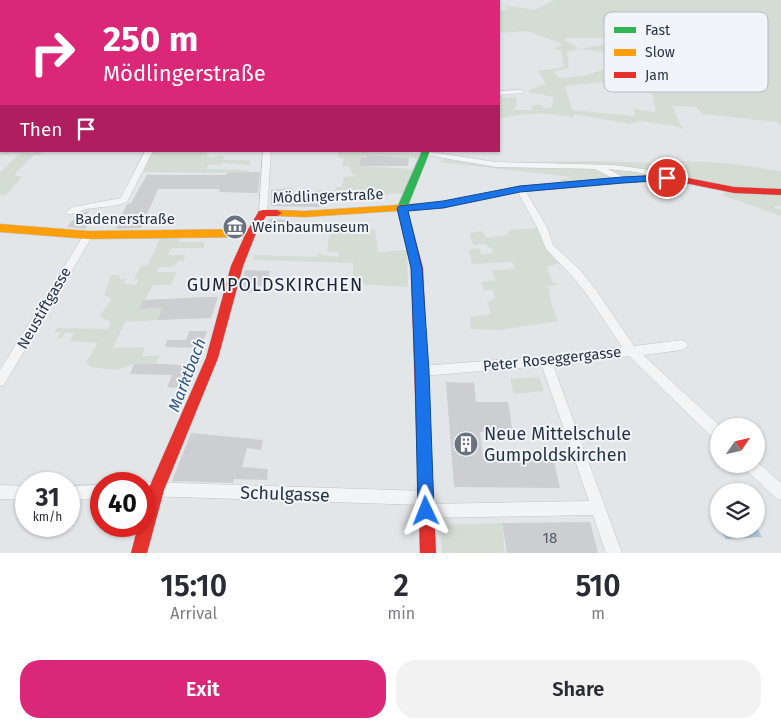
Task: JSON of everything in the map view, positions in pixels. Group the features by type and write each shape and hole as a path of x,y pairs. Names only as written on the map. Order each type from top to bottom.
{"main road":[{"path":"426,152 402,208 417,268 428,553"},
{"name":"Mödlingerstraße","path":"263,213 305,214 443,205 520,189 667,178 734,190 781,192"},
{"path":"155,478 212,358 237,266 251,233 263,213"},
{"name":"Badenerstraße","path":"0,228 88,235 251,233"},
{"path":"139,553 142,537"}],"street":[{"path":"500,93 521,92"},
{"path":"70,212 81,206 116,203 124,200 149,152"},
{"path":"263,213 267,152"},
{"path":"426,152 503,165 615,167 661,173 681,180"},
{"path":"598,167 622,180"},
{"path":"520,189 542,227 549,247 576,273 592,293 631,351 710,426"},
{"name":"Neustiftgasse","path":"0,381 88,235"},
{"name":"Peter Roseggergasse","path":"422,371 546,361 682,345"},
{"path":"546,361 614,553"},
{"path":"760,473 781,493"},
{"name":"Schulgasse","path":"155,489 426,505 598,508"},
{"path":"0,492 15,492"}],"shaded area":[{"path":"554,0 781,0 781,127 778,122 703,114 695,107 672,106 683,129 640,121 630,124 574,114 574,118 536,114 500,119 500,93 503,98 516,97 517,106 513,110 533,110 530,105 541,105 544,108 551,108 554,97 529,92 529,90 546,84 538,71 564,67 561,51 553,48 561,46 560,43 527,31 500,32 500,11 508,9 504,5 535,10"},
{"path":"604,44 604,53 580,49"},
{"path":"0,152 43,152 41,155 34,155 14,175 22,177 6,195 0,195 0,173 20,153 2,154 0,156"},
{"path":"152,152 207,152 207,156 214,158 215,156 224,156 223,160 250,160 250,165 222,163 221,165 208,165 206,169 249,170 249,173 141,172"},
{"path":"339,152 419,154 418,159 367,155 366,158 361,158 359,166 413,169 404,194 366,195 365,200 359,200 356,195 319,201 319,195 314,195 313,190 334,191 336,187 342,187 344,177 358,176 352,174 350,167 342,166 344,159 337,157"},
{"path":"445,159 501,167 504,162 593,161 659,163 684,161 727,163 781,171 781,190 738,189 680,177 561,183 560,180 572,177 438,162"},
{"path":"729,191 781,194 781,206 773,207 781,210 781,216 722,195"},
{"path":"538,228 543,244 560,263 547,267 552,282 557,283 557,285 548,286 552,306 558,321 500,330 471,329 470,317 491,314 487,302 495,298 492,289 484,291 481,282 496,280 492,271 515,268 512,262 472,264 469,250 479,248 482,255 494,253 491,247 488,248 486,244 473,245 469,233 483,231 486,238 507,235 509,230"},
{"path":"330,229 351,231 375,229 378,252 407,250 408,287 353,284 353,263 253,260 254,255 317,257 318,254 338,257 339,252 327,252"},
{"path":"179,236 178,242 205,242 203,248 171,248 168,255 186,255 183,261 178,261 173,267 159,267 157,272 177,272 171,285 153,285 140,309 170,308 160,313 158,320 125,322 113,348 145,347 142,356 160,355 156,364 134,364 116,370 90,367 86,362 98,343 70,341 74,333 65,333 62,338 57,338 61,332 55,332 57,328 108,329 111,322 99,316 112,299 104,295 111,275 119,275 120,279 126,279 123,284 136,285 139,280 134,279 141,266 148,265 161,237"},
{"path":"539,377 544,391 514,394 510,379"},
{"path":"502,523 505,553 442,553 440,525"}],"building":[{"path":"367,155 409,158 408,166 359,166 361,157 366,158"},
{"path":"260,172 258,193 219,192 220,189 158,189 141,228 116,229 127,204 131,203 147,175 226,175 227,173"},
{"path":"292,188 293,201 319,201 320,207 271,206 271,190"},
{"path":"90,210 83,221 90,221 85,229 67,227 77,215"},
{"path":"270,219 297,220 291,220 289,226 268,224"},
{"path":"245,270 270,271 265,286 254,286 251,293 239,291"},
{"path":"218,297 211,318 158,320 162,308 140,309 143,300"},
{"path":"189,331 207,331 201,348 165,347 167,340 186,340"},
{"path":"134,364 197,366 185,389 167,387 172,375 130,374"},
{"name":"Neue Mittelschule Gumpoldskirchen","path":"446,382 474,383 476,402 508,402 513,433 480,432 483,456 553,457 560,488 454,487"},
{"path":"191,433 263,440 261,450 247,448 242,467 268,469 267,480 234,479 233,483 172,481"},
{"path":"590,522 598,553 507,553 502,523"}],"traffic: fast":[{"path":"402,208 426,152"}],"traffic: slow":[{"path":"277,213 305,214 443,205 520,189 650,178 688,181"},
{"path":"0,228 88,235 251,233"}],"traffic: jam":[{"path":"688,181 734,190 781,192"},
{"path":"402,208 417,268 428,553"},
{"path":"139,553 156,490 212,358 237,266 251,233 263,213 277,213"}],"place":[{"name":"Weinbaumuseum","path":"235,227"},
{"name":"Neue Mittelschule Gumpoldskirchen","path":"466,444"}],"district":[{"name":"GUMPOLDSKIRCHEN","path":"275,285"}],"route":[{"path":"426,511 417,268 402,208 443,205 493,194 544,186 667,178"}],"water label":[{"name":"Marktbach","path":"187,375"}]}
